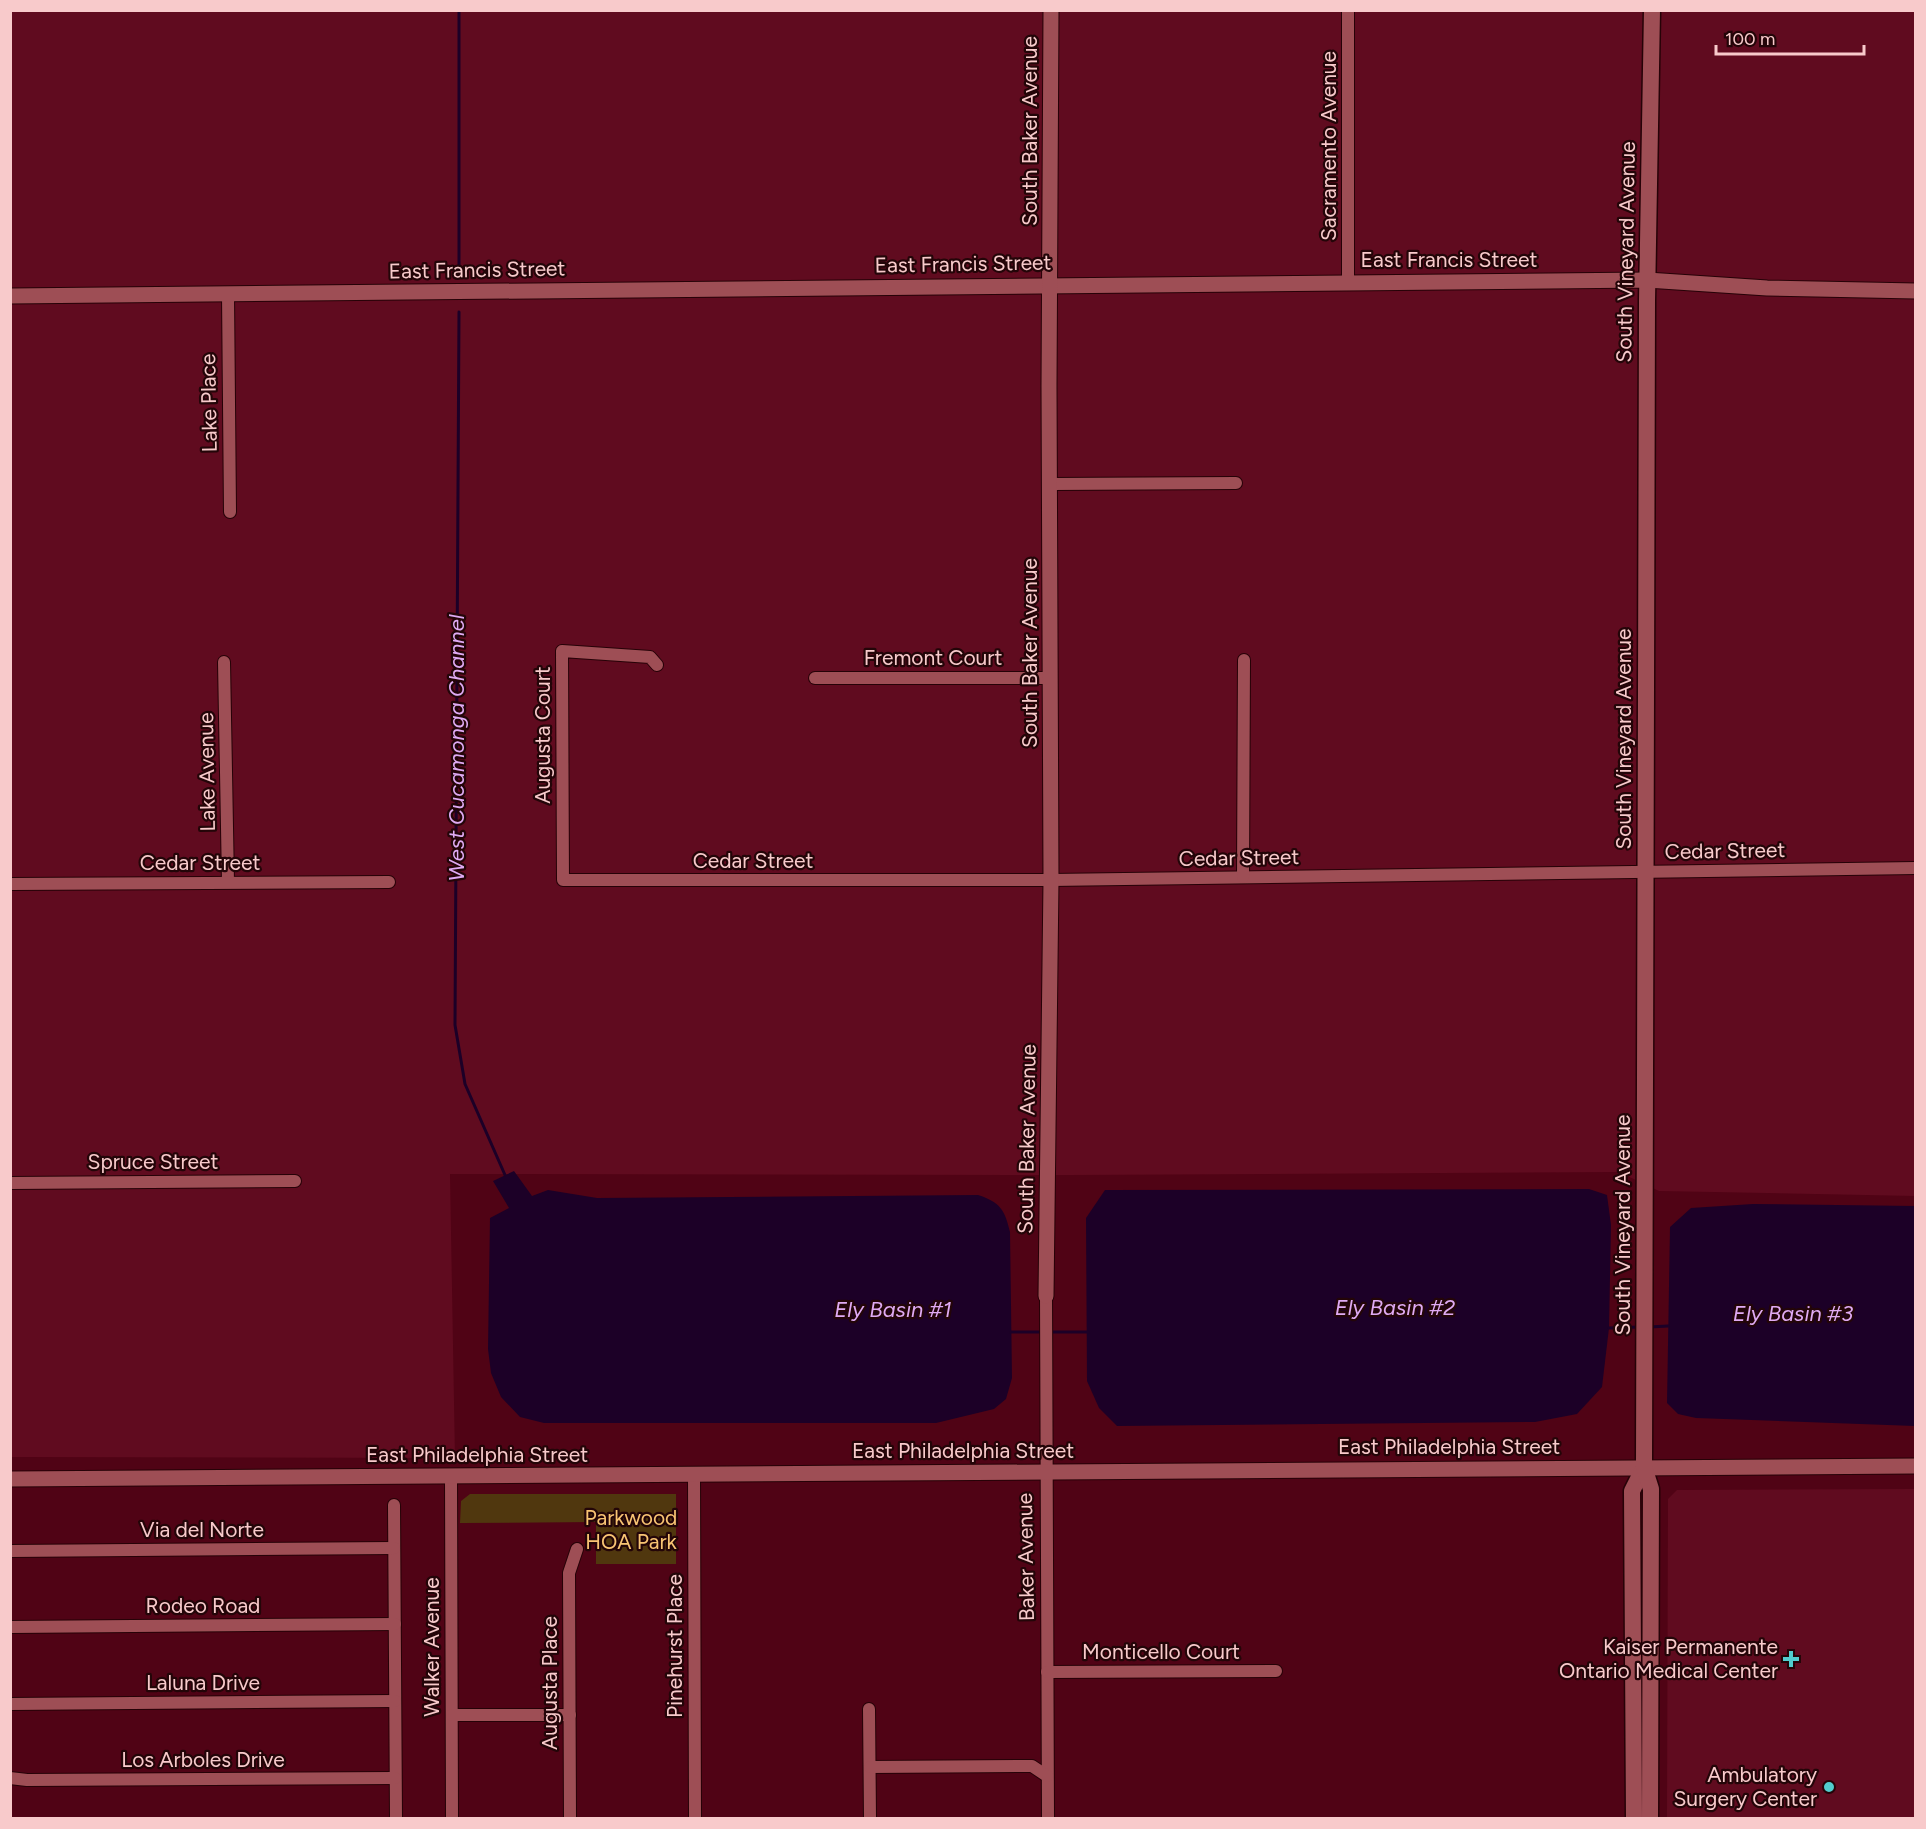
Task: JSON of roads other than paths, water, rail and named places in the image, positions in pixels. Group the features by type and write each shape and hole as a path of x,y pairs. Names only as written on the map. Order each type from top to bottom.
{"main road":[{"name":"South Vineyard Avenue","path":"1650,1818 1651,1489 1644,1467 1647,280 1652,10"},
{"name":"South Vineyard Avenue","path":"1634,1818 1632,1491 1644,1467"}],"street":[{"name":"South Baker Avenue","path":"1046,1296 1052,880 1052,484 1049,386 1052,283 1051,10"},
{"name":"Sacramento Avenue","path":"1348,10 1348,282"},
{"name":"East Francis Street","path":"10,296 1052,283 1647,280 1767,288 1916,291"},
{"name":"Lake Place","path":"228,294 230,512"},
{"path":"1052,484 1236,483"},
{"name":"Augusta Court","path":"563,880 562,651 650,657 657,665"},
{"path":"1243,877 1244,660"},
{"name":"Lake Avenue","path":"224,662 228,882"},
{"name":"Fremont Court","path":"815,678 1052,678"},
{"name":"Cedar Street","path":"563,880 1052,880 1916,868"},
{"name":"Cedar Street","path":"10,884 389,882"},
{"name":"Spruce Street","path":"10,1183 295,1181"},
{"name":"Baker Avenue","path":"1046,1296 1048,1818"},
{"name":"East Philadelphia Street","path":"10,1479 1916,1466"},
{"name":"Pinehurst Place","path":"694,1474 695,1818"},
{"name":"Walker Avenue","path":"451,1476 452,1818"},
{"name":"Walker Avenue","path":"393,1505 396,1818"},
{"name":"Via del Norte","path":"10,1551 394,1548"},
{"name":"Augusta Place","path":"570,1818 568,1573 577,1549"},
{"name":"Rodeo Road","path":"10,1627 395,1624"},
{"name":"Monticello Court","path":"1047,1672 1276,1671"},
{"name":"Laluna Drive","path":"10,1704 395,1701"},
{"path":"869,1709 870,1818"},
{"path":"452,1715 570,1715"},
{"path":"870,1767 1032,1766 1047,1776"},
{"name":"Los Arboles Drive","path":"10,1778 27,1780 395,1778"}],"water":[{"name":"Ely Basin #1","path":"514,1171 532,1196 548,1190 597,1198 978,1195 992,1201 1003,1212 1010,1232 1012,1378 1006,1399 994,1409 936,1423 544,1423 520,1417 501,1397 491,1373 488,1349 490,1218 509,1208 493,1181"},
{"name":"Ely Basin #2","path":"1589,1189 1607,1195 1611,1225 1609,1328 1602,1387 1577,1414 1535,1422 1117,1426 1099,1408 1087,1381 1086,1218 1105,1190"},
{"name":"Ely Basin #3","path":"1753,1204 1915,1206 1915,1426 1696,1418 1678,1414 1667,1403 1670,1227 1691,1208"}],"waterway":[{"name":"West Cucamonga Channel","path":"459,10 459,269"},
{"name":"West Cucamonga Channel","path":"459,312 455,1025 465,1084 505,1175"},
{"path":"1649,1327 1668,1326"},
{"path":"1609,1328 1640,1327"},
{"path":"1011,1332 1042,1332"},
{"path":"1049,1332 1088,1332"}],"place":[{"name":"Kaiser Permanente Ontario Medical Center","path":"1791,1659"},
{"name":"Ambulatory Surgery Center","path":"1829,1787"}],"park label":[{"name":"Parkwood HOA Park","path":"631,1530"}]}
